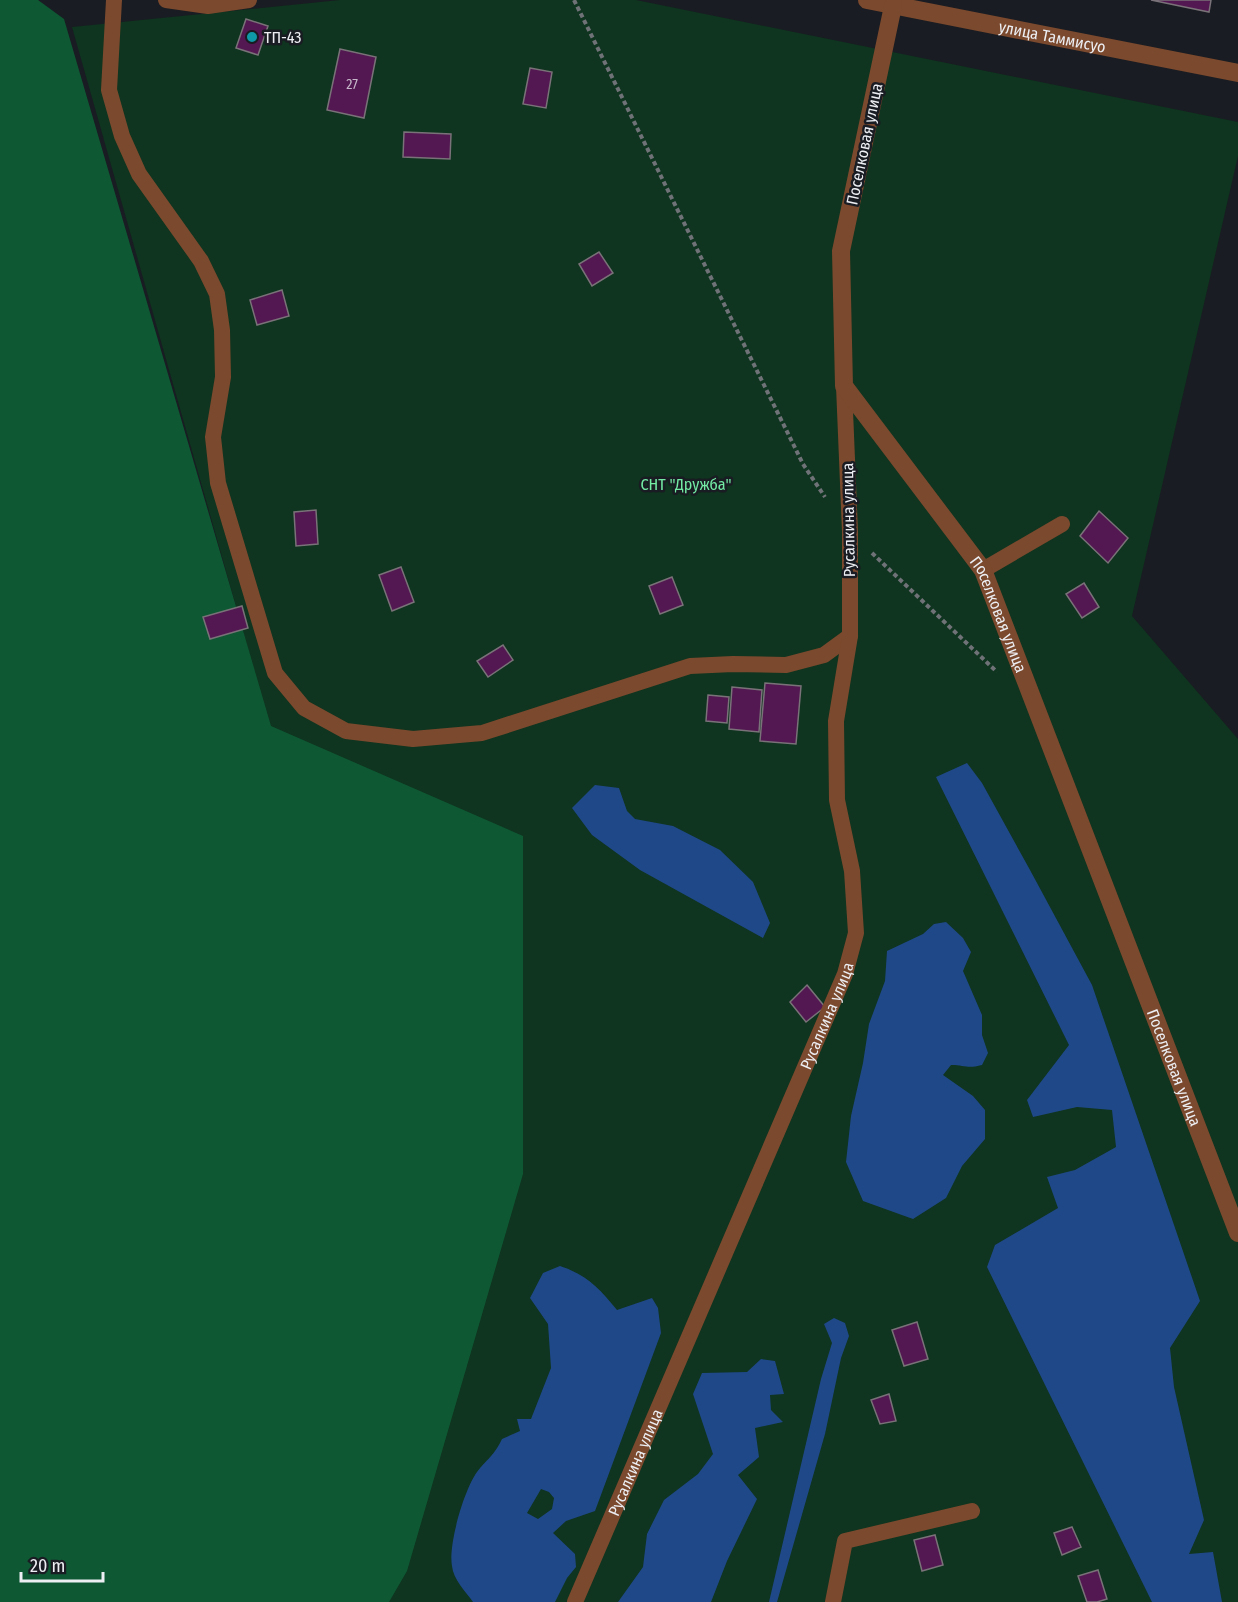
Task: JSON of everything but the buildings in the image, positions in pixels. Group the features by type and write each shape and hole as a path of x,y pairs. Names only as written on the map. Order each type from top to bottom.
{"street":[{"name":"улица Таммисуо","path":"867,0 893,6 928,7 1238,73"},
{"name":"Поселковая улица","path":"893,6 841,251 844,386 983,570 1238,1233"}],"lane":[{"path":"114,0 109,90 122,136 139,174 201,261 217,294 222,330 223,377 213,437 218,483 275,673 304,708 346,731 413,739 482,733 690,666 786,665 824,655 850,636"},
{"path":"166,0 208,6 249,0"},
{"name":"Русалкина улица","path":"575,1602 845,974 856,933 852,872 837,800 836,721 850,636 850,532 844,386"},
{"path":"983,570 1062,524"},
{"path":"833,1602 845,1540 972,1511"}],"path":[{"path":"574,0 802,464 850,532 1004,679"}],"green space":[{"path":"0,0 38,0 64,19 271,726 523,836 523,1174 407,1571 389,1602 0,1602"},
{"name":"СНТ \"Дружба\"","path":"340,0 636,0 1238,122 1238,156 1132,616 1238,739 1238,1602 263,1602 374,1094 72,27"}],"water":[{"path":"967,763 982,783 1092,985 1200,1301 1170,1348 1174,1387 1204,1520 1189,1554 1213,1552 1222,1602 1152,1602 987,1267 995,1245 1058,1208 1047,1177 1075,1170 1116,1147 1112,1110 1077,1107 1033,1117 1027,1100 1069,1045 936,777"},
{"path":"595,785 619,788 627,811 635,819 673,826 720,850 753,882 770,923 763,938 640,870 592,835 572,808"},
{"path":"946,922 963,938 971,952 963,971 982,1015 982,1035 988,1053 982,1065 969,1067 951,1065 943,1075 973,1096 985,1110 985,1139 962,1166 946,1198 913,1219 863,1201 846,1162 851,1116 869,1024 885,981 887,951 923,934 934,924"},
{"path":"560,1266 578,1274 598,1289 617,1310 652,1298 658,1308 661,1333 595,1511 566,1521 553,1533 575,1554 576,1567 567,1578 555,1602 473,1602 453,1571 452,1545 462,1504 472,1480 502,1439 520,1431 517,1419 531,1419 551,1368 548,1324 530,1298 543,1273","holes":["541,1489 549,1492 554,1498 552,1509 538,1519 527,1513"]},
{"path":"834,1318 845,1323 849,1336 841,1358 825,1434 777,1602 769,1602 821,1379 832,1343 824,1324"},
{"path":"761,1359 775,1361 784,1394 770,1395 771,1410 783,1422 755,1428 759,1457 738,1475 757,1499 727,1561 711,1602 618,1602 643,1567 647,1534 664,1500 698,1474 713,1454 693,1394 702,1373 747,1372"}],"place":[{"name":"ТП-43","path":"252,37"}]}
